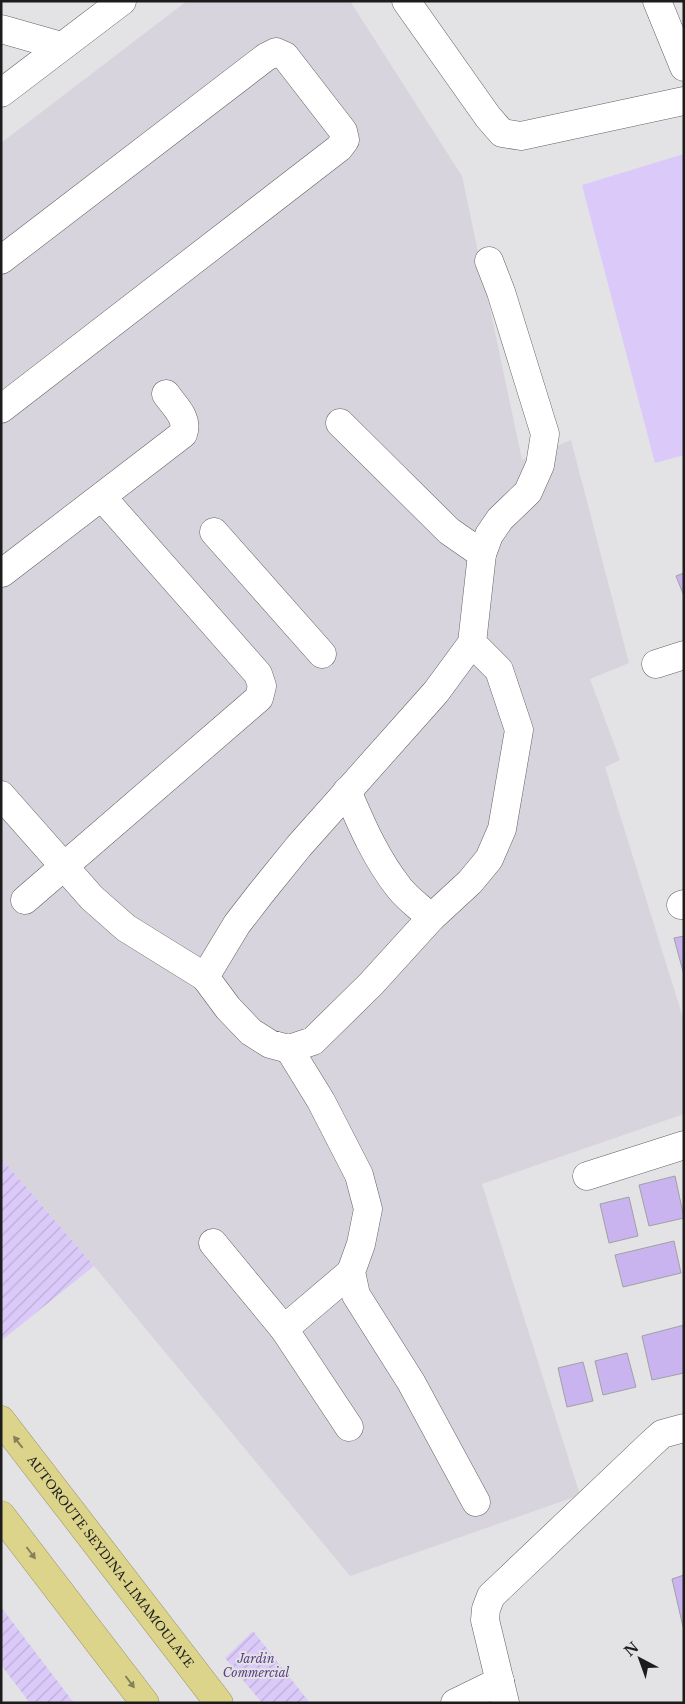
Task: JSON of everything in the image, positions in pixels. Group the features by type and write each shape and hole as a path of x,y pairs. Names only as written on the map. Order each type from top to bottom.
{"highway":[{"name":"AUTOROUTE SEYDINA-LIMAMOULAYE","path":"1,1420 218,1703"},
{"path":"1,1514 145,1703"}],"street":[{"path":"1,93 122,1"},
{"path":"406,1 488,117 502,133 522,136 684,101"},
{"path":"657,1 684,67"},
{"path":"1,28 61,46"},
{"path":"1,260 266,56 276,52 285,56 343,131 345,140 339,148 1,409"},
{"path":"205,977 237,924 299,846 436,692 472,643 482,554 489,535 500,519 528,492 540,465 545,434 501,292 489,262"},
{"path":"2,573 183,434 186,426 184,418 166,394"},
{"path":"340,423 449,531 482,554"},
{"path":"25,900 259,698 262,686 258,674 102,497"},
{"path":"214,532 322,654"},
{"path":"1,796 92,898 126,928 205,977 228,1008 251,1032 270,1044 289,1048 313,1041 372,984 431,918 470,882 489,859 502,829 519,730 500,670 472,643"},
{"path":"656,664 684,655"},
{"path":"347,791 365,835 380,861 401,890 431,918"},
{"path":"284,1329 351,1272 361,1244 368,1209 359,1174 289,1048"},
{"path":"588,1176 684,1145"},
{"path":"213,1243 284,1329 348,1427"},
{"path":"351,1272 356,1295 411,1382 476,1502"},
{"path":"455,1703 502,1692 485,1620 486,1608 491,1596 662,1434 684,1428"}],"shaded area":[{"path":"187,1 350,1 462,176 522,460 571,440 629,663 590,679 620,760 605,767 684,1021 684,1114 482,1184 580,1495 350,1576 94,1266 1,1158 1,143"}],"green space":[{"path":"684,154 684,455 655,463 582,185"},
{"path":"1,1158 94,1266 1,1341"},
{"path":"1,1607 74,1703 30,1703 1,1665"},
{"name":"Jardin Commercial","path":"253,1631 310,1703 262,1703 225,1658"}],"building":[{"path":"684,573 684,596 676,576"},
{"path":"684,936 684,975 674,938"},
{"path":"675,1176 684,1218 649,1226 639,1185"},
{"path":"629,1197 638,1236 609,1243 600,1204"},
{"path":"674,1241 681,1273 623,1287 615,1255"},
{"path":"684,1325 684,1373 652,1380 642,1336"},
{"path":"627,1353 636,1387 603,1395 595,1361"},
{"path":"583,1362 593,1401 567,1407 558,1368"},
{"path":"684,1575 684,1631 672,1579"}]}
